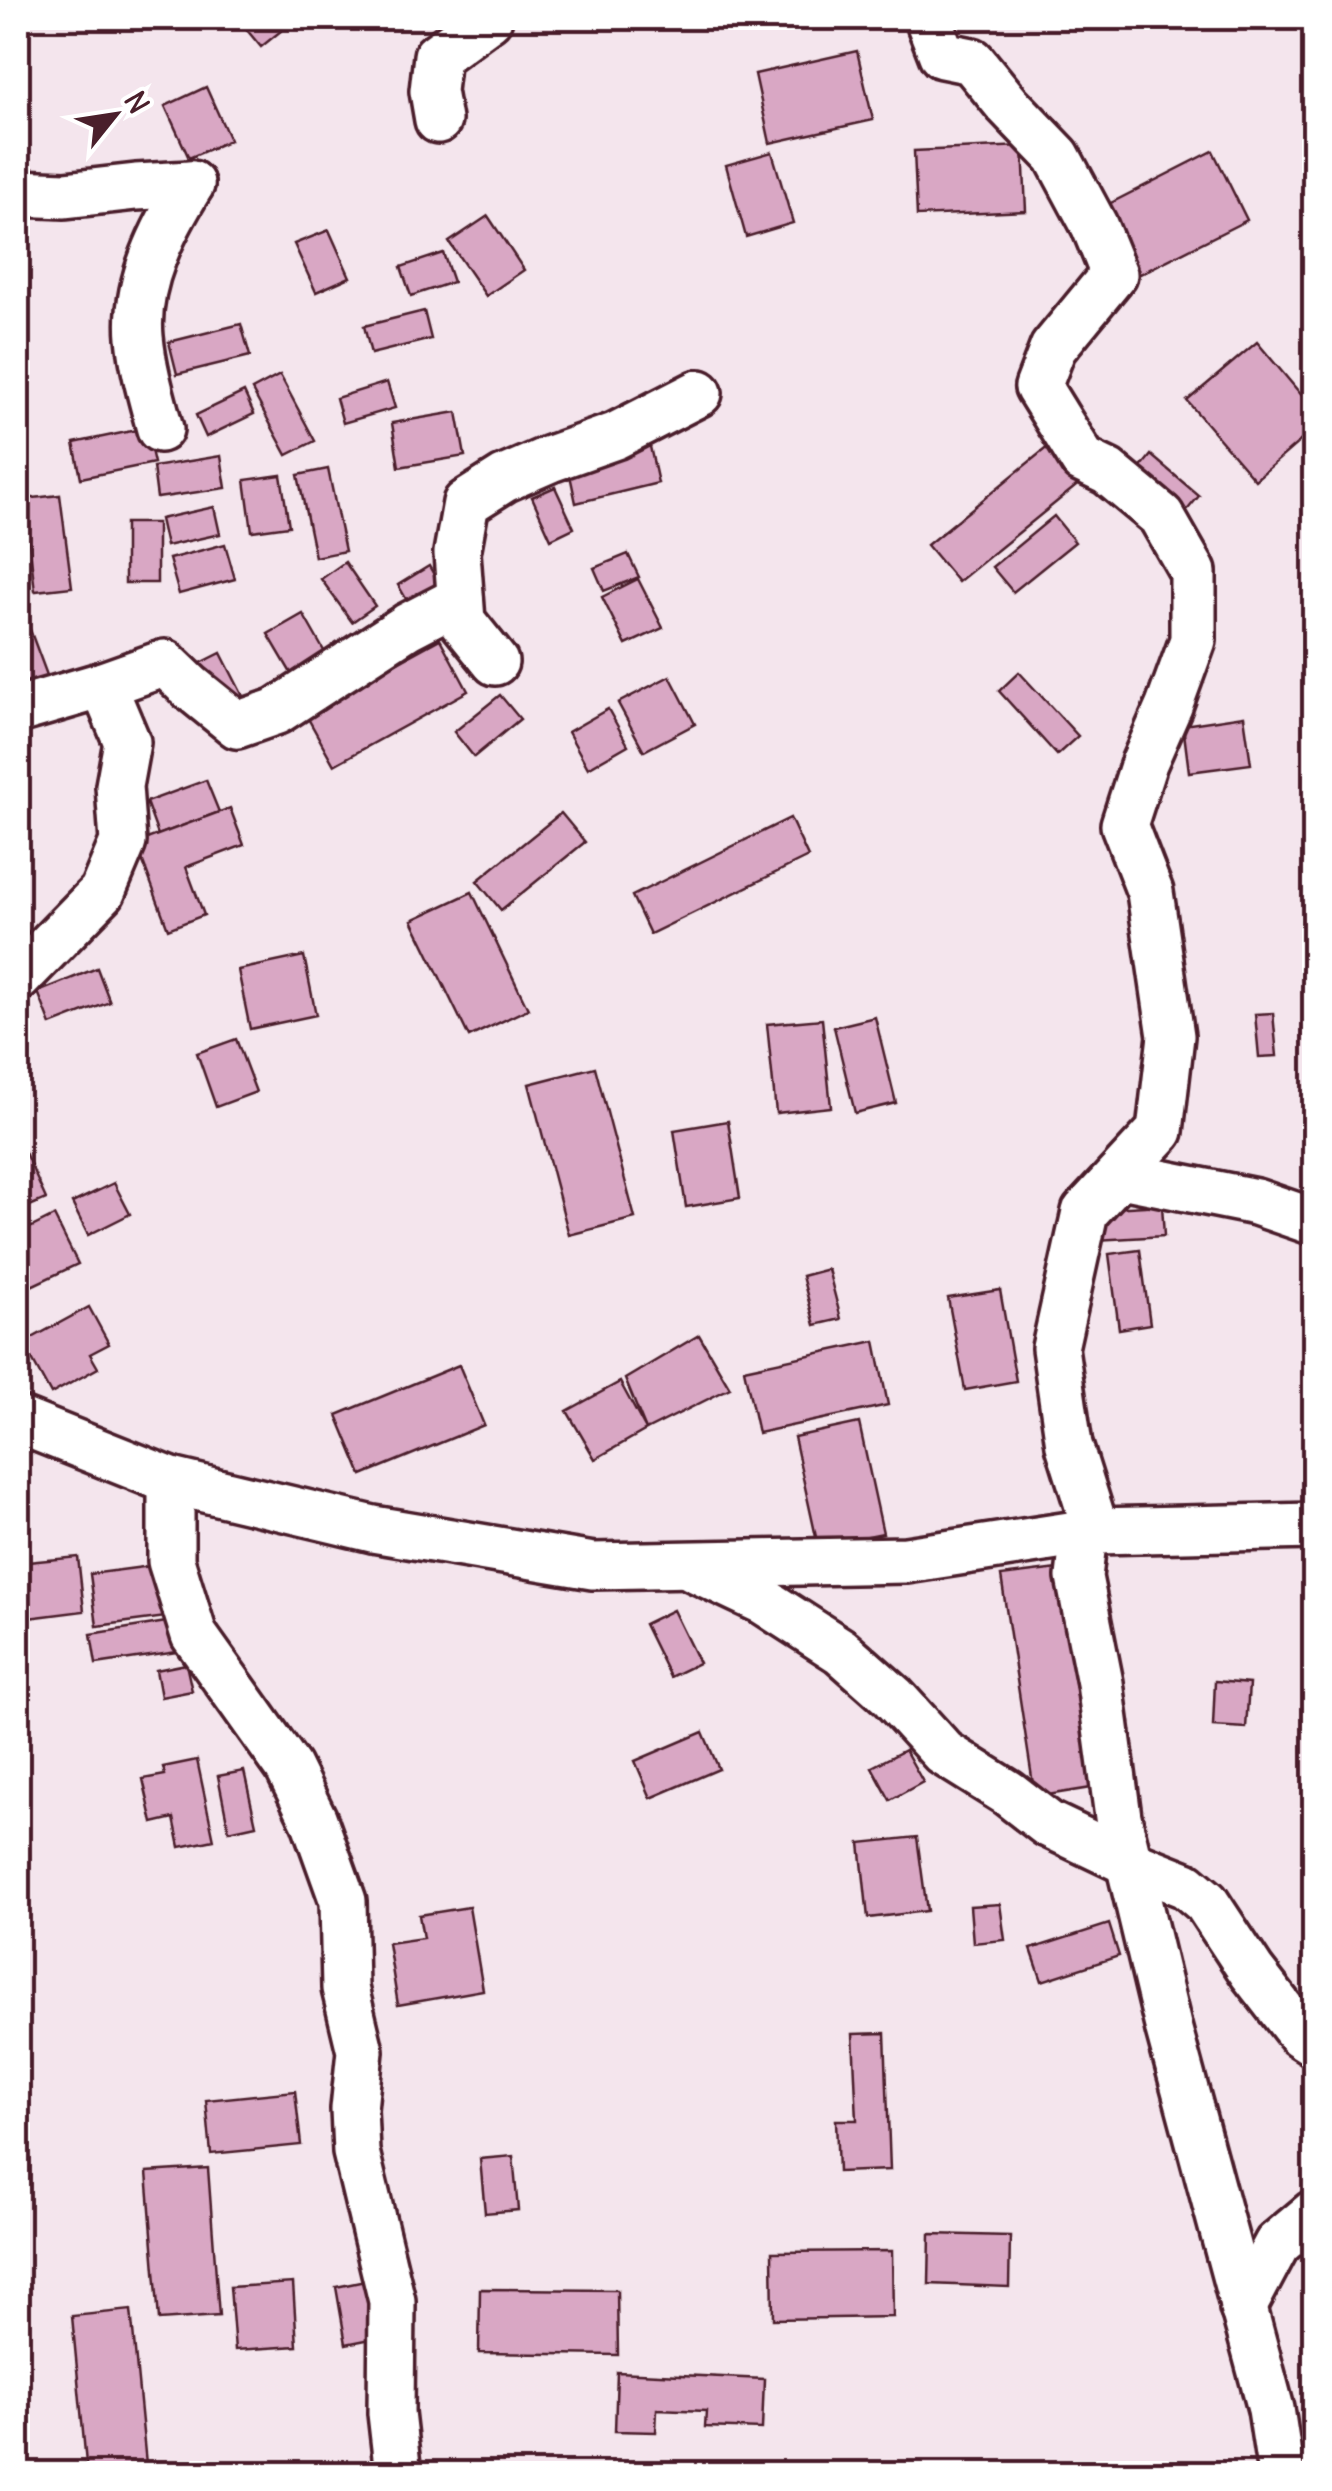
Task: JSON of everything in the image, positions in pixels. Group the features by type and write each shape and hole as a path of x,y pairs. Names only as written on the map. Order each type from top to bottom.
{"street":[{"path":"438,120 433,90 437,56 489,18"},
{"path":"930,18 942,55 972,61 1057,156 1094,225 1114,274 1053,348 1038,387 1083,460 1108,472 1161,516 1193,572 1193,640 1124,825 1150,892 1171,1036 1160,1131 1085,1212 1056,1348 1070,1446 1090,1532 1079,1576 1100,1683 1118,1816 1169,2030 1271,2409 1281,2474"},
{"path":"18,194 65,196 191,184 170,218 144,284 140,334 160,429"},
{"path":"495,662 462,621 457,553 466,504 504,479 615,436 699,393"},
{"path":"18,710 165,663 237,724 277,711 408,626 460,598"},
{"path":"18,978 102,892 123,842 119,786 127,742 103,685"},
{"path":"1122,1175 1256,1202 1314,1222"},
{"path":"18,1420 171,1481 373,1529 593,1566 906,1560 1090,1532 1314,1526"},
{"path":"171,1481 170,1561 194,1635 288,1767 314,1820 343,1901 345,1988 360,2051 354,2109 356,2152 392,2302 391,2414 398,2474"},
{"path":"687,1565 765,1602 841,1651 893,1697 944,1753 1008,1793 1048,1824 1186,1885 1206,1902 1252,1972 1300,2034 1314,2043"},
{"path":"1243,2308 1276,2244 1314,2213"}],"building":[{"path":"237,18 297,18 261,47"},
{"path":"857,51 873,120 770,143 755,74"},
{"path":"206,87 230,140 189,158 165,106"},
{"path":"1023,146 1026,211 917,216 914,151"},
{"path":"1213,151 1247,220 1136,276 1101,208"},
{"path":"772,152 793,223 746,237 726,165"},
{"path":"488,216 524,270 486,296 449,242"},
{"path":"329,230 350,277 316,292 294,244"},
{"path":"443,253 453,282 411,296 401,267"},
{"path":"424,311 431,339 371,354 364,326"},
{"path":"241,324 250,356 177,374 169,342"},
{"path":"1257,342 1314,410 1314,429 1255,480 1187,401"},
{"path":"280,375 315,441 287,455 252,390"},
{"path":"387,382 395,408 343,423 336,398"},
{"path":"244,392 254,414 206,437 196,415"},
{"path":"457,412 465,456 399,467 392,423"},
{"path":"146,428 154,463 81,478 74,443"},
{"path":"1055,441 1086,478 958,582 927,545"},
{"path":"649,442 658,483 576,503 567,461"},
{"path":"1151,455 1199,496 1178,521 1130,481"},
{"path":"221,456 226,488 157,498 153,467"},
{"path":"328,469 345,551 315,557 298,475"},
{"path":"281,475 289,526 252,531 245,480"},
{"path":"555,487 574,528 551,539 532,497"},
{"path":"60,495 72,587 35,591 24,499"},
{"path":"214,507 220,534 166,546 160,519"},
{"path":"1054,516 1075,542 1013,592 992,567"},
{"path":"125,523 157,523 157,583 125,583"},
{"path":"225,544 235,579 179,594 169,559"},
{"path":"628,554 639,577 604,591 594,568"},
{"path":"345,562 375,606 352,622 321,579"},
{"path":"429,566 447,598 416,616 398,585"},
{"path":"638,579 663,628 626,645 602,597"},
{"path":"303,614 332,665 298,685 268,634"},
{"path":"29,627 48,678 18,689 18,632"},
{"path":"440,639 468,691 334,765 305,713"},
{"path":"221,653 244,698 220,710 197,665"},
{"path":"1019,672 1078,736 1057,755 999,691"},
{"path":"670,676 695,724 644,751 618,703"},
{"path":"500,695 520,719 474,757 454,732"},
{"path":"608,709 628,745 588,768 568,732"},
{"path":"1244,716 1251,764 1189,772 1183,725"},
{"path":"206,780 219,812 158,835 146,802"},
{"path":"230,808 244,845 186,867 204,915 168,929 136,843"},
{"path":"561,813 585,842 501,910 477,881"},
{"path":"790,818 808,857 650,934 632,896"},
{"path":"472,892 528,1009 469,1037 412,920"},
{"path":"304,956 316,1015 250,1029 238,970"},
{"path":"97,968 110,1002 51,1025 38,992"},
{"path":"1273,1013 1277,1056 1259,1057 1255,1014"},
{"path":"875,1017 896,1103 855,1113 834,1027"},
{"path":"822,1019 831,1107 776,1113 767,1024"},
{"path":"236,1039 256,1092 216,1107 197,1053"},
{"path":"595,1067 635,1218 569,1235 529,1084"},
{"path":"728,1121 740,1198 686,1207 674,1130"},
{"path":"18,1137 46,1199 18,1211"},
{"path":"114,1183 130,1214 88,1235 72,1203"},
{"path":"1162,1205 1164,1236 1096,1240 1094,1209"},
{"path":"54,1216 78,1264 27,1288 18,1270 18,1234"},
{"path":"1140,1250 1150,1324 1119,1329 1109,1254"},
{"path":"828,1269 841,1319 815,1325 802,1276"},
{"path":"1000,1290 1016,1381 965,1390 948,1298"},
{"path":"89,1307 109,1344 90,1354 98,1368 51,1394 23,1343"},
{"path":"699,1335 730,1388 646,1430 625,1379"},
{"path":"875,1341 888,1405 758,1433 744,1369"},
{"path":"459,1365 484,1425 362,1475 337,1415"},
{"path":"620,1382 646,1430 595,1459 567,1411"},
{"path":"859,1423 883,1533 818,1546 794,1437"},
{"path":"78,1557 84,1611 20,1619 18,1563"},
{"path":"159,1565 166,1617 97,1626 90,1574"},
{"path":"1058,1569 1091,1788 1035,1797 1001,1576"},
{"path":"673,1610 699,1663 670,1677 644,1624"},
{"path":"179,1620 184,1651 96,1664 91,1634"},
{"path":"186,1664 192,1691 161,1697 156,1670"},
{"path":"1215,1681 1249,1684 1246,1728 1213,1726"},
{"path":"703,1732 719,1769 651,1798 635,1761"},
{"path":"905,1750 923,1782 890,1800 872,1767"},
{"path":"197,1760 214,1840 180,1847 174,1818 153,1823 143,1779 165,1775 163,1767"},
{"path":"244,1771 256,1825 229,1831 218,1776"},
{"path":"917,1837 927,1911 868,1918 860,1843"},
{"path":"1000,1904 1005,1940 973,1943 970,1906"},
{"path":"469,1907 483,1990 398,2005 388,1943 423,1938 419,1915"},
{"path":"1109,1924 1119,1956 1042,1981 1031,1949"},
{"path":"885,2033 890,2170 838,2172 836,2120 857,2120 853,2034"},
{"path":"295,2091 301,2145 211,2154 206,2100"},
{"path":"513,2156 518,2210 485,2213 480,2159"},
{"path":"208,2168 219,2316 159,2320 147,2172"},
{"path":"930,2234 1010,2236 1009,2287 929,2284"},
{"path":"892,2251 893,2317 773,2319 772,2252"},
{"path":"370,2280 381,2337 346,2344 336,2287"},
{"path":"293,2283 297,2346 235,2350 230,2287"},
{"path":"480,2289 617,2290 618,2355 479,2353"},
{"path":"131,2310 147,2474 87,2474 72,2316"},
{"path":"617,2372 764,2379 762,2429 705,2427 706,2411 657,2409 656,2432 615,2431"}]}
